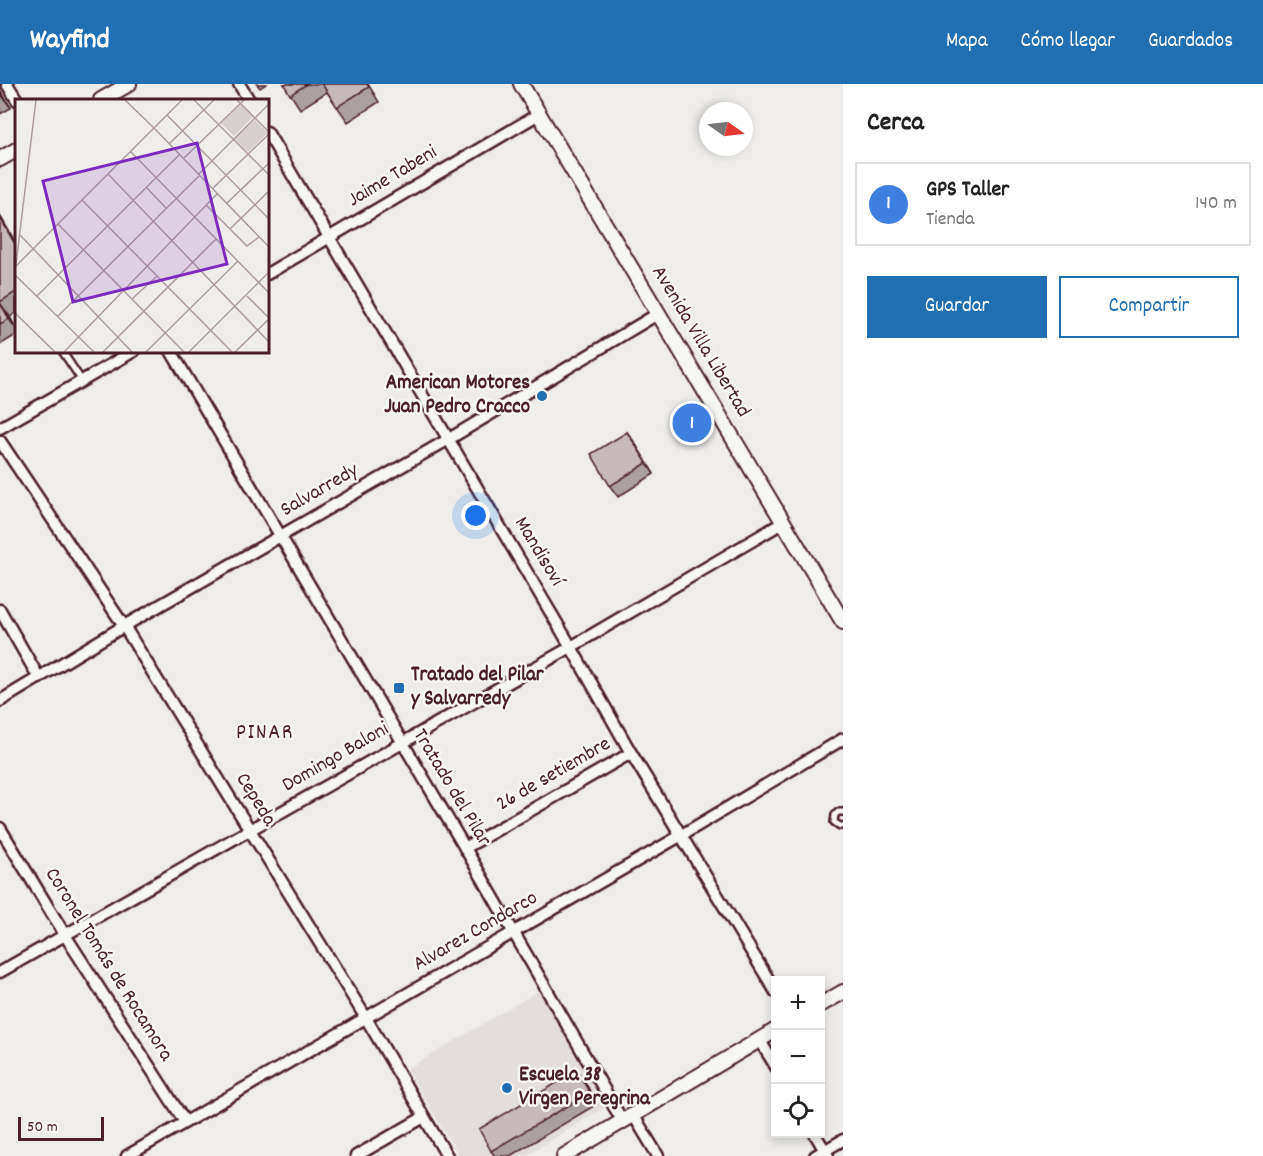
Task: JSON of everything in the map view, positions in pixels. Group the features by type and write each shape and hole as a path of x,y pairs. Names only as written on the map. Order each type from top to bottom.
{"street":[{"path":"7,84 16,99"},
{"path":"103,99 129,84"},
{"path":"239,84 248,99"},
{"name":"Avenida Villa Libertad","path":"521,84 843,622"},
{"name":"Jaime Tabeni","path":"268,273 538,114"},
{"name":"Mandisoví","path":"268,134 680,836 771,984"},
{"path":"0,159 15,151"},
{"name":"Salvarredy","path":"0,701 124,626 449,439 659,314"},
{"path":"0,428 132,352"},
{"name":"Tratado del Pilar","path":"172,352 513,933 628,1119 658,1156"},
{"name":"Cepeda","path":"0,441 124,626 366,1018 447,1156"},
{"name":"Domingo Baloni","path":"0,972 571,647 784,522"},
{"path":"0,610 39,678"},
{"name":"Alvarez Condarco","path":"127,1156 843,739"},
{"name":"26 de setiembre","path":"465,848 631,753"},
{"name":"Coronel Tomás de Rocamora","path":"0,828 65,935 185,1122"},
{"path":"825,1002 843,992"},
{"path":"564,1156 771,1033"},
{"path":"759,1039 771,1059"},
{"path":"356,1156 424,1117"},
{"path":"816,1138 822,1154 843,1140"}],"lane":[{"path":"63,352 82,381"},
{"path":"843,812 835,815 834,822 843,826"}],"shaded area":[{"name":"Escuela 38 Virgen Peregrina","path":"538,991 607,1106 525,1156 459,1156 407,1069"}],"building":[{"path":"284,84 307,84 290,95"},
{"path":"322,84 367,84 369,87 337,107"},
{"path":"0,218 15,244 15,293 0,302"},
{"path":"0,303 9,319 0,324"},
{"path":"627,432 647,463 610,486 591,454"},
{"path":"577,1071 590,1093 491,1151 479,1129"}],"place":[{"name":"American Motores Juan Pedro Cracco","path":"542,396"},
{"name":"GPS Taller","path":"692,423"},
{"name":"Tratado del Pilar y Salvarredy","path":"399,688"},
{"name":"Escuela 38 Virgen Peregrina","path":"507,1088"}],"district":[{"name":"PINAR","path":"265,733"}]}
